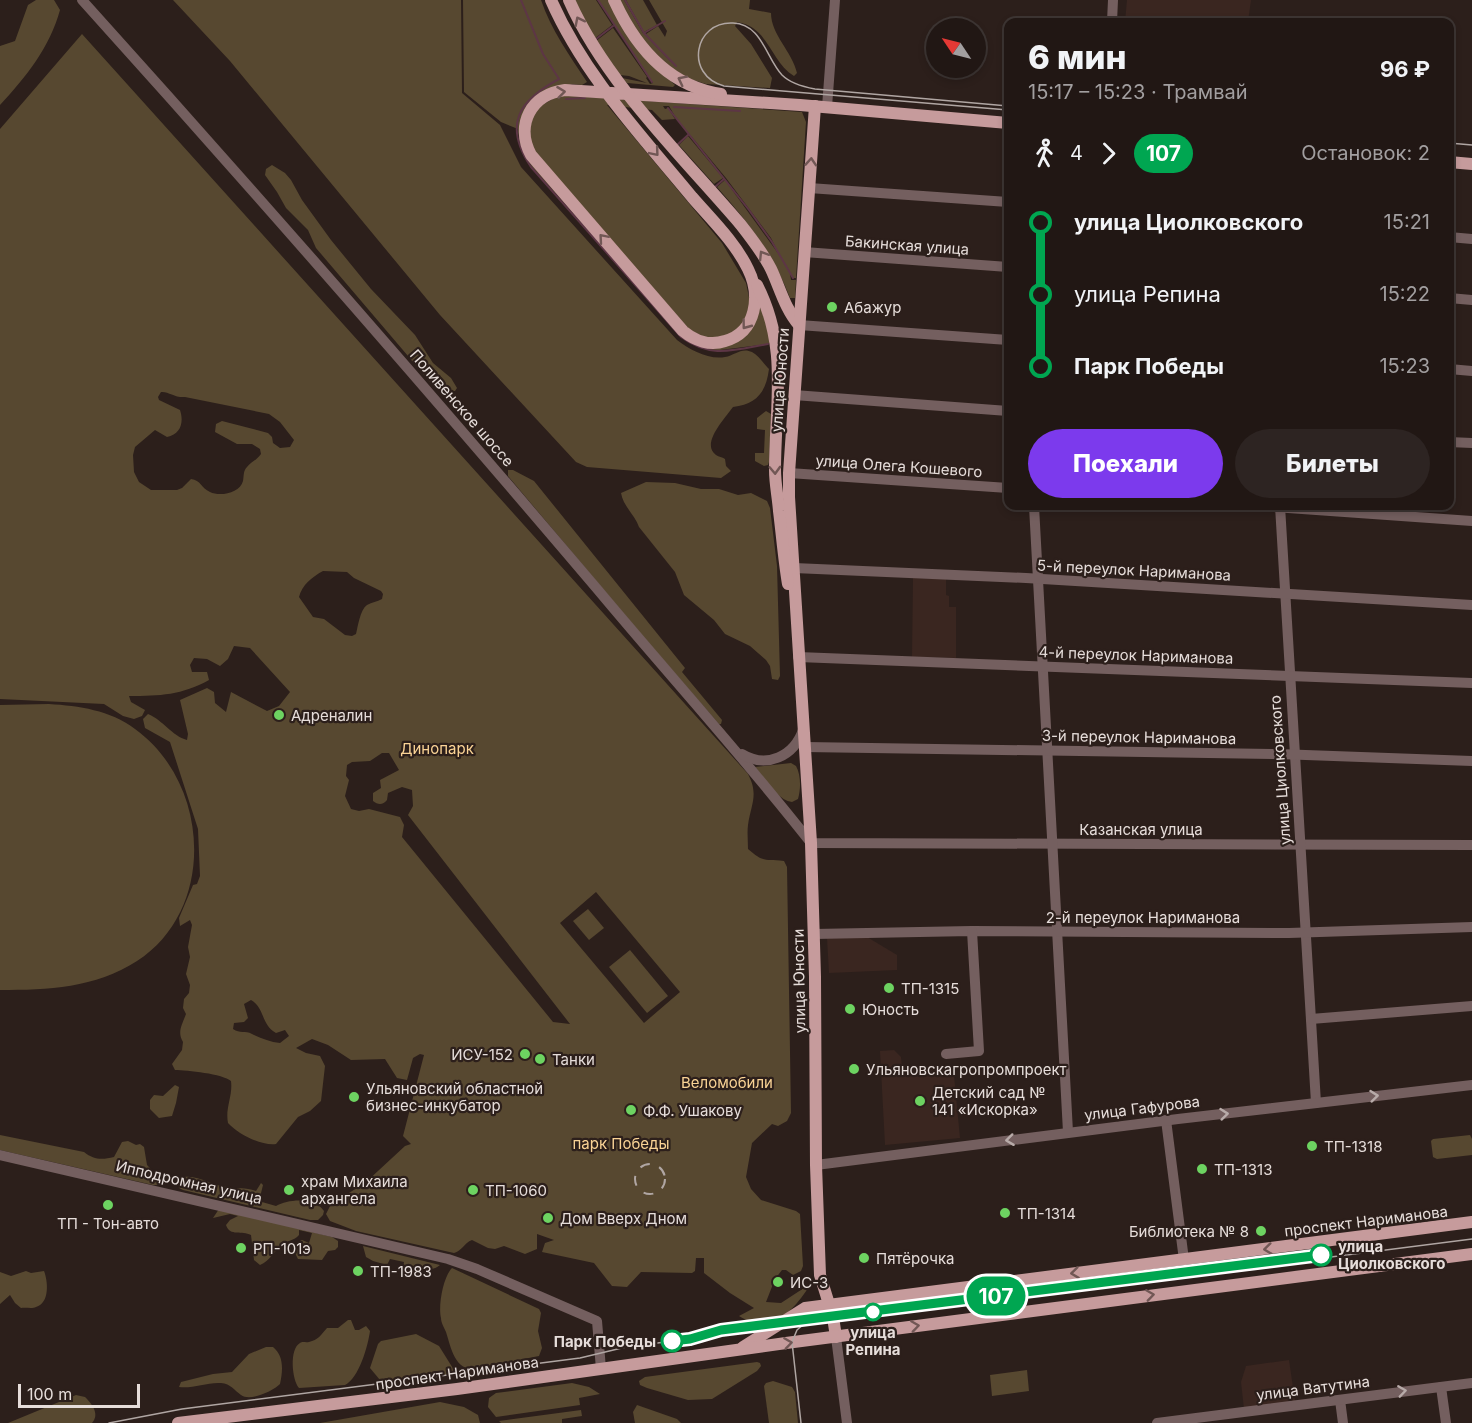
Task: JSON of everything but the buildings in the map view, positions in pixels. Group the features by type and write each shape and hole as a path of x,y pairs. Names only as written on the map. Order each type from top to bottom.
{"main road":[{"name":"улица Юности","path":"551,0 568,35 591,72 618,108 728,240 749,270 765,302 778,352 775,472 798,657"},
{"path":"569,0 582,26 615,76 759,249 770,267 789,313 799,325"},
{"path":"614,0 638,43 657,64 676,78 711,92 800,105"},
{"path":"749,270 755,303 753,316 746,327 737,336 719,343 706,343 688,335 531,155 525,141 526,119 532,106 544,96 565,90 800,105 1004,123"},
{"name":"улица Юности","path":"821,107 809,189 789,473 798,657 811,843 820,1275 829,1305"},
{"path":"1454,162 1472,164"},
{"name":"проспект Нариманова","path":"740,1349 805,1308 1472,1222"},
{"name":"проспект Нариманова","path":"178,1423 446,1391 836,1336 1472,1254"},
{"path":"829,1305 836,1336"}],"street":[{"name":"Поливенское шоссе","path":"82,0 476,446 737,751 811,843"},
{"name":"улица Юности","path":"821,107 835,0"},
{"path":"1112,18 1113,0"},
{"path":"809,189 1004,202"},
{"path":"1454,237 1472,239"},
{"name":"Бакинская улица","path":"804,252 1004,267"},
{"path":"1454,298 1472,300"},
{"path":"799,325 1004,340"},
{"path":"1454,369 1472,371"},
{"path":"794,395 1004,411"},
{"path":"1454,441 1472,443"},
{"name":"улица Олега Кошевого","path":"789,473 1004,488"},
{"path":"1034,510 1068,1132"},
{"name":"улица Циолковского","path":"1280,510 1316,1103"},
{"path":"1331,510 1472,521"},
{"name":"5-й переулок Нариманова","path":"794,568 1038,579 1472,605"},
{"name":"4-й переулок Нариманова","path":"798,657 1472,683"},
{"path":"737,751 753,760 781,758 795,746 803,729"},
{"name":"3-й переулок Нариманова","path":"805,747 1294,754 1472,761"},
{"name":"Казанская улица","path":"811,843 1472,844"},
{"name":"2-й переулок Нариманова","path":"814,934 972,931 1305,933 1472,927"},
{"path":"946,1054 979,1051 972,931"},
{"path":"1311,1018 1472,1006"},
{"name":"улица Гафурова","path":"816,1165 1166,1120 1472,1085"},
{"path":"1166,1120 1184,1260"},
{"name":"Ипподромная улица","path":"0,1155 364,1238 458,1262 597,1321 601,1369"},
{"path":"836,1336 847,1423"},
{"name":"улица Ватутина","path":"1157,1423 1472,1383"},
{"path":"1441,1387 1446,1423"},
{"path":"1340,1400 1343,1423"}],"shaded area":[{"path":"1127,0 1251,0 1249,18 1125,18"},
{"path":"913,578 946,579 949,607 956,607 956,658 912,657"},
{"path":"867,937 897,955 897,970 829,973 827,938"},
{"name":"Детский сад № 141 «Искорка»","path":"894,1050 901,1057 902,1067 953,1065 960,1138 885,1145 880,1051"},
{"path":"1289,1360 1295,1401 1244,1409 1241,1382 1246,1366"}],"green space":[{"path":"36,0 54,0 60,10 56,24 36,61 0,105 0,46 15,41 28,5"},
{"path":"173,0 461,0 462,93 500,125 521,167 677,340 706,356 719,358 742,351 752,352 769,369 759,396 748,403 733,407 713,438 712,450 716,455 725,459 726,466 731,471 721,478 587,467 576,462 440,315 230,61"},
{"path":"463,0 541,0 555,32 587,82 582,85 572,84 537,97 525,150 704,346 754,325 759,309 762,307 771,341 768,344 712,351 689,341 532,167 520,146 518,129 501,122 464,92"},
{"path":"574,0 596,0 612,25 594,39"},
{"path":"598,0 609,0 641,54 675,85 673,87 627,83 622,78 647,83 620,75 596,41 613,28 650,84 653,83"},
{"path":"619,0 624,0 643,33 676,67 646,34 658,26 665,37 667,31 649,0 750,0 749,9 771,13 774,29 791,57 797,73 794,76 786,70 756,30 737,22 735,26 751,44 772,78 770,88 706,84 690,79 660,61 642,42"},
{"path":"626,0 643,0 657,25 644,32"},
{"path":"82,34 748,774 754,794 748,825 748,849 765,860 784,861 787,867 791,1113 787,1121 778,1126 772,1124 752,1143 746,1177 751,1189 761,1200 800,1214 803,1266 801,1271 793,1275 782,1270 775,1279 766,1302 781,1303 807,1286 802,1297 787,1313 770,1322 760,1323 739,1316 754,1308 704,1273 704,1258 696,1258 695,1271 692,1273 641,1272 627,1287 612,1286 594,1263 542,1252 545,1243 554,1240 537,1234 537,1249 525,1254 504,1246 495,1249 488,1248 472,1240 454,1253 356,1231 330,1221 326,1214 331,1204 365,1183 405,1146 411,1144 403,1136 424,1055 420,1054 413,1058 407,1080 397,1078 385,1059 351,1060 328,1045 312,1039 296,1048 320,1056 325,1066 321,1101 310,1111 298,1117 276,1144 250,1138 228,1123 231,1081 213,1074 175,1070 172,1064 182,1050 183,1042 180,1032 186,1014 183,1008 184,999 189,993 190,985 186,974 190,957 188,947 192,925 190,920 180,926 179,918 193,885 197,884 200,876 198,829 170,742 145,728 143,719 148,714 187,740 188,734 180,700 207,688 214,692 215,703 226,712 231,692 267,711 279,706 290,692 250,648 234,646 228,659 220,666 207,659 194,658 190,665 192,672 207,672 209,680 199,685 170,694 129,696 131,702 145,710 142,716 134,719 123,716 104,704 0,699 0,129","holes":["161,392 164,392 269,414 280,422 294,440 290,447 280,448 273,443 268,433 222,421 216,424 215,432 237,444 252,444 260,449 261,454 246,469 243,481 238,488 229,493 214,493 191,479 177,490 151,490 139,482 134,472 135,447 155,430 167,437 176,433 182,419 180,410 159,400","323,571 347,572 354,578 381,591 382,599 365,607 356,634 345,635 324,619 313,617 299,597 311,579","382,753 389,753 399,770 380,780 381,788 373,793 373,801 379,804 384,803 388,793 402,787 412,790 413,806 408,815 570,1024 553,1022 402,837 404,825 400,817 369,809 359,811 351,809 345,796 349,780 346,776 347,765 352,762 370,761","596,892 680,992 644,1023 560,923","251,1000 259,1007 271,1030 276,1033 285,1030 289,1036 280,1043 233,1029 234,1023 244,1022 248,1018 244,1004"]},
{"path":"560,95 802,112 806,122 796,278 793,278 790,273 791,280 796,280 795,298 790,298 768,253 717,187 725,180 780,256 771,238 669,106 663,106 665,109 668,108 675,119 662,120 652,110 607,105 722,243 746,283 751,307 740,328 724,337 706,338 690,330 536,155 528,135 535,109"},
{"path":"688,136 723,178 714,184 679,145"},
{"path":"272,165 291,180 302,200 331,240 371,289 415,335 433,363 451,378 457,388 455,391 449,391 431,383 316,248 308,230 286,208 265,175 266,169"},
{"path":"766,411 771,414 769,462 764,466 755,461 755,453 764,453 765,430 757,429 757,418"},
{"path":"508,470 513,470 534,481 685,668 682,672 722,720 721,724 641,634 508,476"},
{"path":"646,482 719,489 738,495 751,493 767,501 770,508 777,566 780,676 778,680 772,679 770,666 766,660 750,646 725,634 714,620 684,595 675,572 639,527 622,498 621,493"},
{"path":"49,704 83,708 115,717 135,729 160,752 178,781 190,812 194,846 191,879 181,910 163,938 137,961 105,977 71,986 0,990 0,705"},
{"path":"791,763 796,766 800,782 798,799 792,802 776,793 755,767"},
{"path":"588,909 604,928 589,940 573,921"},
{"path":"630,950 668,996 647,1013 609,967"},
{"path":"175,1085 179,1087 172,1116 159,1118 150,1109 150,1100 154,1095 163,1096"},
{"path":"0,1135 84,1152 98,1159 114,1157 122,1142 140,1144 144,1147 147,1165 162,1181 159,1185 153,1185 0,1150"},
{"path":"1470,1135 1472,1155 1437,1159 1433,1157 1431,1141 1433,1139"},
{"path":"184,1177 256,1191 261,1183 263,1185 260,1197 262,1202 276,1206 294,1201 308,1201 320,1206 324,1211 323,1215 318,1220 310,1220 183,1190 178,1184"},
{"path":"219,1209 332,1237 338,1241 338,1247 328,1251 322,1260 298,1259 295,1253 298,1242 302,1240 309,1243 312,1233 299,1230 297,1237 284,1243 260,1265 254,1260 251,1235 230,1231 226,1225 238,1216 230,1214 213,1218"},
{"path":"363,1246 440,1265 422,1271 412,1270 403,1268 404,1262 390,1259 387,1265 366,1257"},
{"path":"452,1268 539,1309 541,1313 538,1331 542,1348 539,1356 471,1369 460,1364 451,1349 440,1313 444,1285"},
{"path":"26,1271 31,1273 44,1271 47,1286 46,1296 41,1305 34,1308 21,1308 10,1295 0,1304 0,1272 11,1276"},
{"path":"351,1320 355,1330 366,1326 370,1331 365,1353 355,1376 345,1385 299,1388 293,1365 294,1351 297,1346 301,1342 315,1340 327,1328 338,1328"},
{"path":"416,1334 439,1346 454,1370 453,1373 442,1376 380,1380 370,1368 378,1344 381,1341"},
{"path":"266,1347 273,1347 281,1359 280,1384 272,1390 245,1397 230,1386 221,1383 179,1387 181,1382 232,1372 249,1354"},
{"path":"757,1362 761,1366 757,1371 712,1399 688,1400 647,1388 640,1385 639,1381 645,1377"},
{"path":"1027,1370 1029,1391 992,1396 990,1375"},
{"path":"773,1381 792,1387 795,1392 798,1423 769,1423 764,1386"},
{"path":"572,1383 589,1387 600,1394 579,1398 580,1405 496,1417 488,1407 489,1398 496,1393"},
{"path":"76,1395 85,1397 92,1406 95,1416 92,1423 8,1423"},
{"path":"440,1402 464,1407 478,1415 480,1423 320,1423"},
{"path":"637,1405 677,1419 681,1423 635,1423 633,1412"},
{"path":"581,1410 582,1416 562,1419 562,1423 501,1423 499,1421"}],"waterway":[{"path":"521,0 543,54 559,79 533,96 519,116 518,139 522,152 531,167 681,337 702,348 723,351 768,344"},
{"path":"598,0 652,82"},
{"path":"625,0 644,33 676,66"},
{"path":"644,33 665,21"},
{"path":"596,39 613,26"},
{"path":"566,99 585,98"},
{"path":"674,107 740,111"},
{"path":"668,108 749,210 772,242 793,278"},
{"path":"677,145 688,135"},
{"path":"715,187 724,179"}],"tram line":[{"path":"1004,106 802,86 789,81 782,75 751,29 733,23 720,25 710,30 702,39 699,50 699,61 703,71 711,80 724,86 1004,110"},
{"path":"1454,143 1472,145"},
{"path":"109,1423 182,1409 580,1358 626,1347 1472,1239"},
{"name":"107","path":"672,1341 690,1339 721,1330 1321,1255"},
{"path":"801,1423 792,1342 797,1330 805,1323"}],"railway":[{"path":"650,1164 661,1168 665,1179 661,1190 650,1194 639,1190 635,1179 639,1168 650,1164"}],"place":[{"name":"Абажур","path":"832,307"},
{"name":"Адреналин","path":"279,715"},
{"name":"ТП-1315","path":"889,988"},
{"name":"Юность","path":"850,1009"},
{"name":"ИСУ-152","path":"525,1054"},
{"name":"Танки","path":"540,1059"},
{"name":"Ульяновскагропромпроект","path":"854,1069"},
{"name":"Ульяновский областной бизнес-инкубатор","path":"354,1097"},
{"name":"Детский сад № 141 «Искорка»","path":"920,1101"},
{"name":"Ф.Ф. Ушакову","path":"631,1110"},
{"name":"ТП-1318","path":"1312,1146"},
{"name":"ТП-1313","path":"1202,1169"},
{"name":"храм Михаила архангела","path":"289,1190"},
{"name":"ТП-1060","path":"473,1190"},
{"name":"ТП - Тон-авто","path":"108,1205"},
{"name":"ТП-1314","path":"1005,1213"},
{"name":"Дом Вверх Дном","path":"548,1218"},
{"name":"Библиотека № 8","path":"1261,1231"},
{"name":"РП-101э","path":"241,1248"},
{"name":"улица Циолковского","path":"1321,1255"},
{"name":"Пятёрочка","path":"864,1258"},
{"name":"ТП-1983","path":"358,1271"},
{"name":"ИС-3","path":"778,1282"},
{"name":"улица Репина","path":"873,1312"},
{"name":"Парк Победы","path":"672,1341"}],"park label":[{"name":"Динопарк","path":"437,748"},
{"name":"Веломобили","path":"727,1082"},
{"name":"парк Победы","path":"621,1143"}]}
